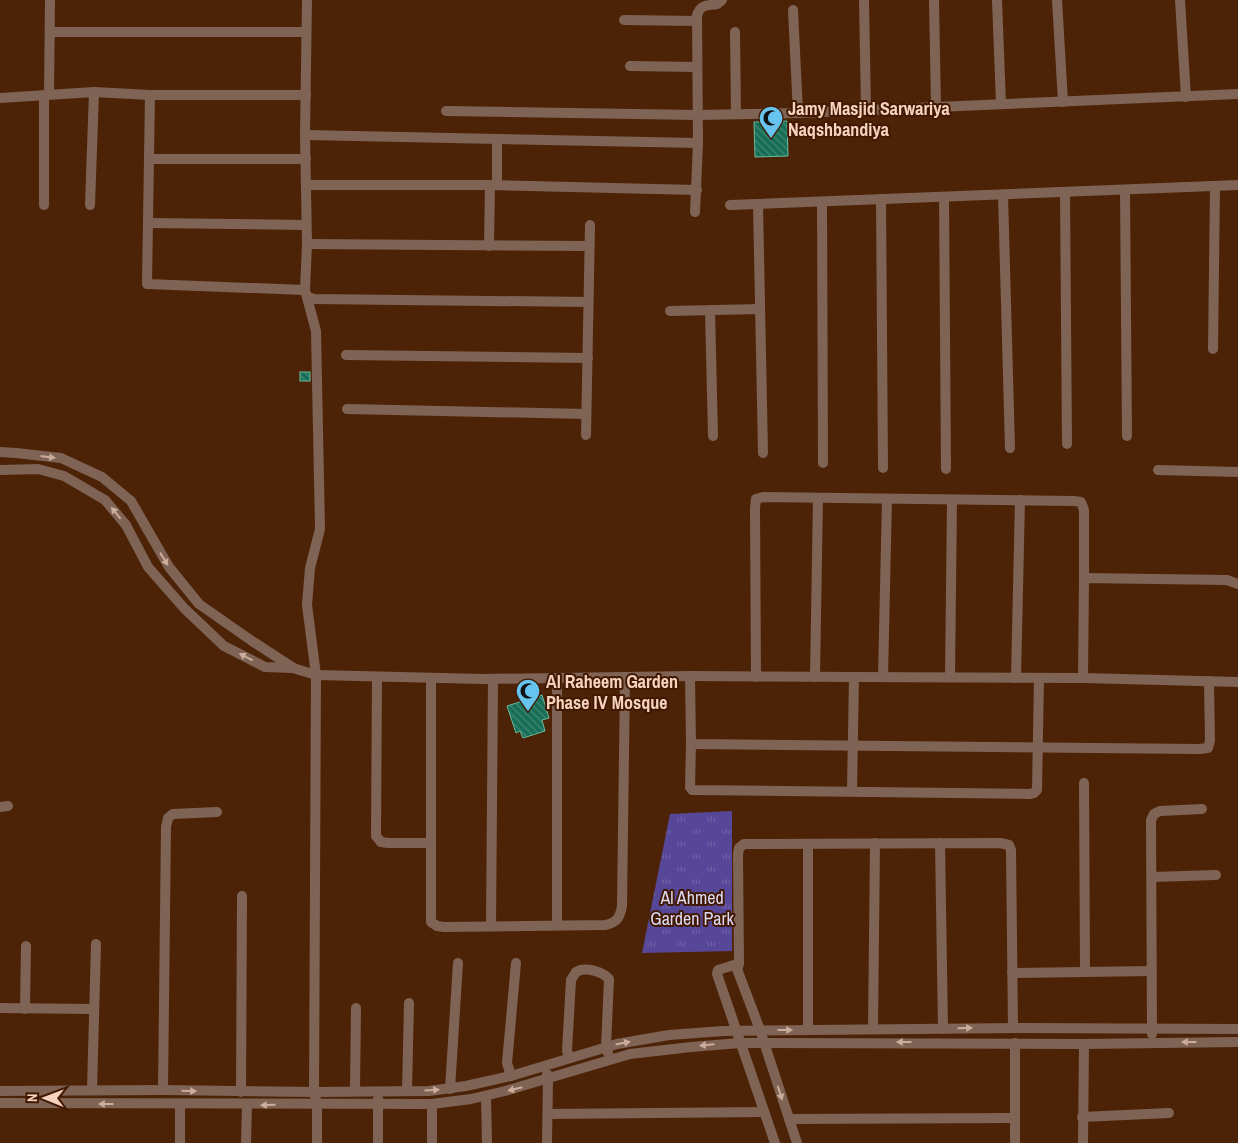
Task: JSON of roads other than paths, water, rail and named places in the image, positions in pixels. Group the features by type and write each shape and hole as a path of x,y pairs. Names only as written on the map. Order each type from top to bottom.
{"street":[{"path":"44,206 50,0"},
{"path":"307,0 305,135 306,294 316,331 320,529 310,568 307,605 316,675 314,1092 317,1104 317,1143"},
{"path":"695,212 698,143 697,21 699,8 703,5 717,4 722,0"},
{"path":"864,0 866,110"},
{"path":"934,0 936,107"},
{"path":"997,0 1001,104"},
{"path":"1057,0 1063,102"},
{"path":"1180,0 1186,96"},
{"path":"793,10 798,113"},
{"path":"624,20 697,21"},
{"path":"50,32 306,32"},
{"path":"735,32 736,114"},
{"path":"630,66 697,67"},
{"path":"0,98 94,92 306,95"},
{"path":"90,205 94,92"},
{"path":"150,94 147,284 306,294 314,299 588,302"},
{"path":"446,112 798,113 1238,94"},
{"path":"305,135 698,143"},
{"path":"489,246 497,139"},
{"path":"150,159 306,159"},
{"path":"306,185 493,185 696,190"},
{"path":"730,205 1238,185"},
{"path":"1213,349 1215,186"},
{"path":"1125,190 1127,436"},
{"path":"1065,192 1067,444"},
{"path":"1003,194 1010,448"},
{"path":"944,197 946,469"},
{"path":"881,199 883,468"},
{"path":"822,202 823,463"},
{"path":"758,204 763,453"},
{"path":"148,223 306,225"},
{"path":"586,435 590,225"},
{"path":"306,244 589,246"},
{"path":"670,310 760,310"},
{"path":"710,310 713,436"},
{"path":"346,355 588,358"},
{"path":"347,409 586,414"},
{"path":"0,452 62,458 102,477 131,501 169,567 199,604 293,668"},
{"path":"15,470 16,453"},
{"path":"0,470 38,470 64,476 106,500 126,525 148,567 184,608 224,646 264,667 293,668 316,675 493,679 690,676 950,677 1238,682"},
{"path":"1158,470 1238,472"},
{"path":"756,677 755,508 756,499 763,497 1081,502 1084,510 1083,678"},
{"path":"815,677 818,498"},
{"path":"883,677 887,499"},
{"path":"950,677 952,500"},
{"path":"1016,678 1020,500"},
{"path":"1084,578 1227,580 1238,584"},
{"path":"690,676 690,787 692,790 1034,793 1037,790 1039,678"},
{"path":"377,677 376,836 381,842 388,843 431,843"},
{"path":"431,678 431,922 437,926 444,927 605,925 614,923 621,915 625,677"},
{"path":"852,790 854,677"},
{"path":"557,678 557,925"},
{"path":"491,926 493,679"},
{"path":"691,744 1199,750 1208,748 1210,741 1209,681"},
{"path":"1084,783 1085,971"},
{"path":"1152,1042 1151,820 1154,814 1160,811 1202,809"},
{"path":"163,1090 166,827 168,818 174,814 218,812"},
{"path":"873,1029 875,843"},
{"path":"940,843 943,1029"},
{"path":"737,968 740,964 738,854 744,844 1000,843 1009,845 1011,850 1013,1028 1019,1043 1015,1143"},
{"path":"808,844 808,1030"},
{"path":"1152,877 1216,875"},
{"path":"241,1092 242,896"},
{"path":"92,1090 96,944"},
{"path":"25,1009 26,946"},
{"path":"450,1089 458,963"},
{"path":"511,1076 507,1063 516,964"},
{"path":"775,1143 717,974 718,970 730,965 734,965 737,968 760,1030 797,1143"},
{"path":"570,1058 566,1051 571,980 576,972 581,970 599,971 609,979 606,1047 609,1060"},
{"path":"1012,973 1152,971"},
{"path":"407,1092 409,1003"},
{"path":"0,1008 93,1009"},
{"path":"355,1092 356,1008"},
{"path":"1003,1043 1013,1028"},
{"path":"0,1091 407,1092 450,1089 511,1076 606,1047 669,1035 737,1031 1013,1028 1238,1029"},
{"path":"0,1104 432,1104 486,1096 639,1053 740,1042 1084,1044 1238,1042"},
{"path":"1083,1143 1084,1044"},
{"path":"544,1067 548,1078 547,1143"},
{"path":"377,1091 378,1143"},
{"path":"486,1096 487,1143"},
{"path":"180,1104 180,1143"},
{"path":"432,1104 432,1143"},
{"path":"246,1143 247,1105"},
{"path":"548,1114 764,1112"},
{"path":"1082,1117 1169,1114"},
{"path":"789,1119 1015,1118"}],"place":[{"name":"Jamy Masjid Sarwariya Naqshbandiya","path":"771,139"},
{"name":"Al Raheem Garden Phase IV Mosque","path":"528,712"}],"park label":[{"name":"Al Ahmed Garden Park","path":"692,908"}]}
